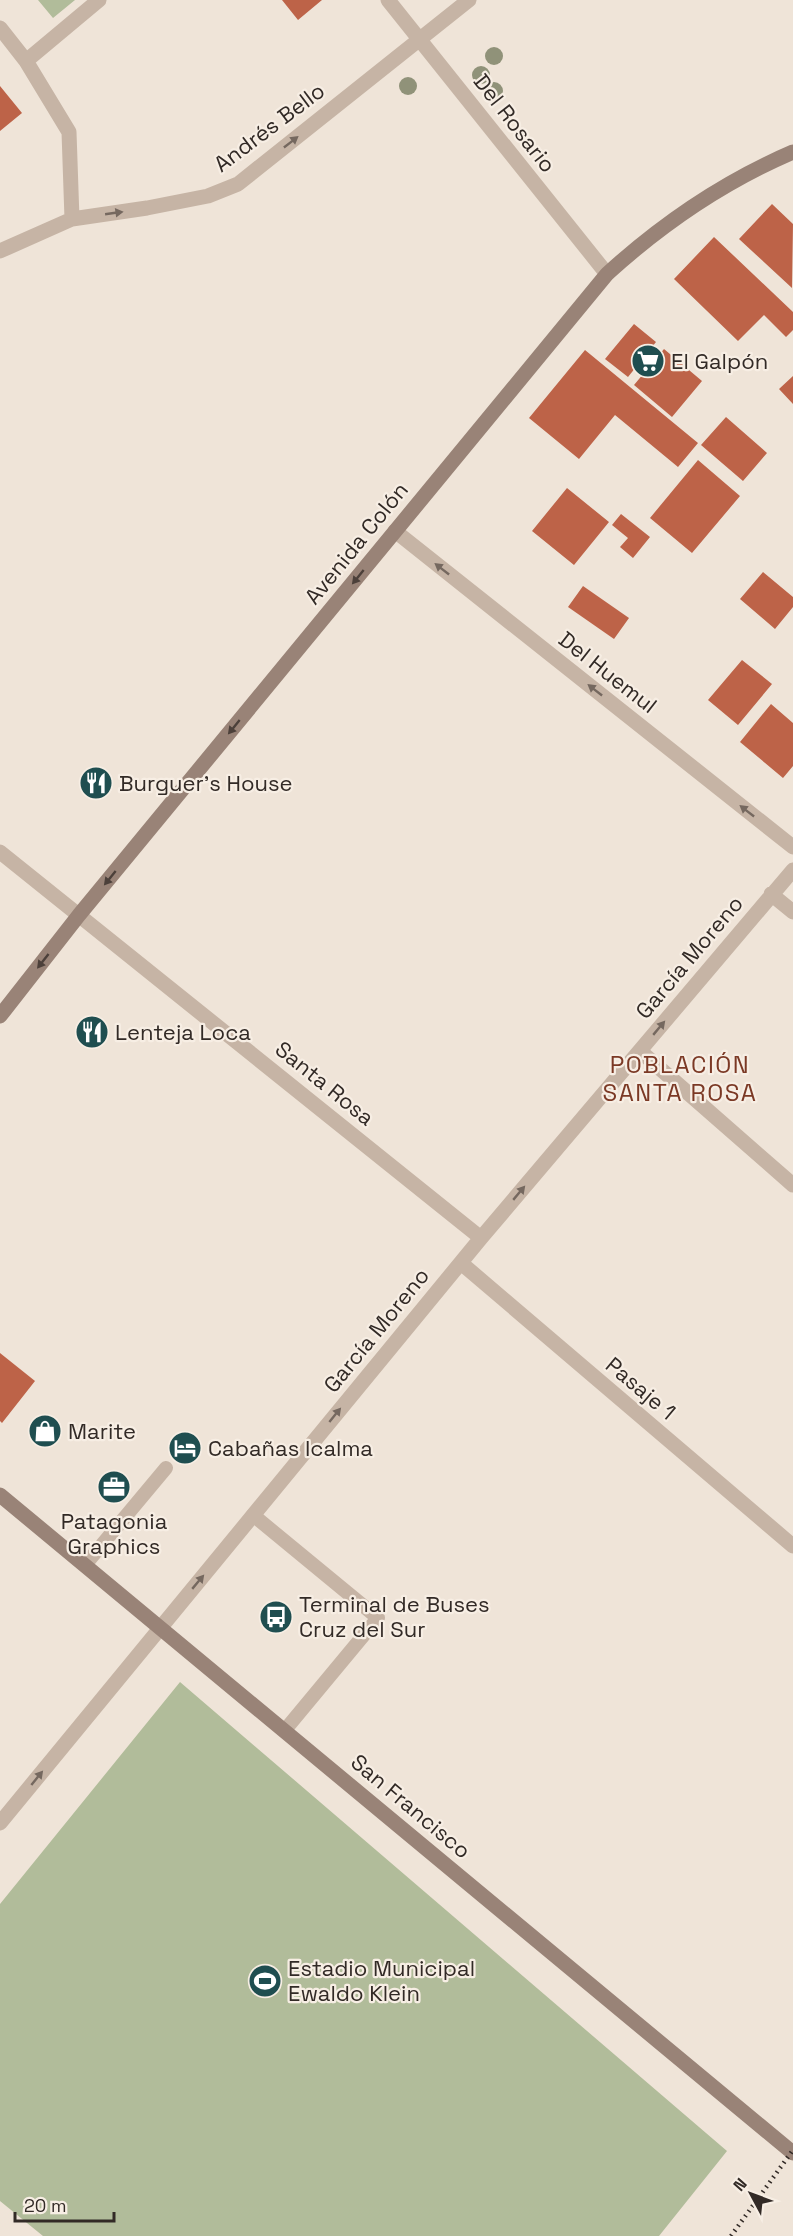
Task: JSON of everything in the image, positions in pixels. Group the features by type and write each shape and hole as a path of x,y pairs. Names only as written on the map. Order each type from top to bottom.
{"main road":[{"name":"Avenida Colón","path":"0,1016 79,915 607,274 641,243 678,216 735,180 793,152"},
{"name":"San Francisco","path":"0,1495 793,2153"}],"street":[{"path":"26,61 99,0"},
{"name":"Del Rosario","path":"388,0 607,274"},
{"name":"Andrés Bello","path":"0,251 72,219 208,196 238,184 469,0"},
{"path":"0,28 26,61 69,132 72,219"},
{"name":"Del Huemul","path":"395,531 793,847"},
{"name":"Santa Rosa","path":"0,852 481,1238"},
{"name":"García Moreno","path":"0,1823 481,1238 793,870"},
{"path":"771,894 793,912"},
{"path":"640,1051 793,1185"},
{"name":"Pasaje 1","path":"461,1263 793,1546"}],"lane":[{"path":"85,1565 166,1468"},
{"path":"253,1515 378,1618 285,1730"}],"green space":[{"path":"38,0 75,0 53,18"},
{"name":"Estadio Municipal Ewaldo Klein","path":"180,1682 727,2151 659,2236 43,2236 0,2201 0,1904"}],"building":[{"path":"282,0 322,0 298,20"},
{"path":"0,86 22,113 0,131"},
{"path":"772,204 793,224 792,288 739,239"},
{"path":"714,237 793,312 793,330 786,337 764,315 738,341 674,279"},
{"path":"634,324 656,342 628,377 605,359"},
{"path":"664,349 702,381 672,417 634,385"},
{"path":"585,350 698,443 678,467 615,415 579,459 529,418"},
{"path":"793,376 793,404 779,389"},
{"path":"726,417 767,453 743,481 701,445"},
{"path":"698,460 740,496 692,553 650,518"},
{"path":"567,488 609,522 574,565 532,531"},
{"path":"621,514 650,537 633,558 620,547 628,538 612,525"},
{"path":"763,572 793,597 793,607 775,629 740,599"},
{"path":"583,586 629,618 614,639 568,607"},
{"path":"742,660 772,684 738,725 708,700"},
{"path":"771,704 793,723 793,766 783,778 740,742"},
{"path":"0,1353 35,1381 2,1423 0,1421"}],"railway":[{"path":"731,2236 793,2150"}],"place":[{"name":"El Galpón","path":"648,361"},
{"name":"Burguer's House","path":"96,783"},
{"name":"Lenteja Loca","path":"92,1032"},
{"name":"Marite","path":"45,1431"},
{"name":"Cabañas Icalma","path":"185,1448"},
{"name":"Patagonia Graphics","path":"114,1487"},
{"name":"Terminal de Buses Cruz del Sur","path":"276,1617"},
{"name":"Estadio Municipal Ewaldo Klein","path":"265,1981"}],"district":[{"name":"POBLACIÓN SANTA ROSA","path":"680,1078"}]}
